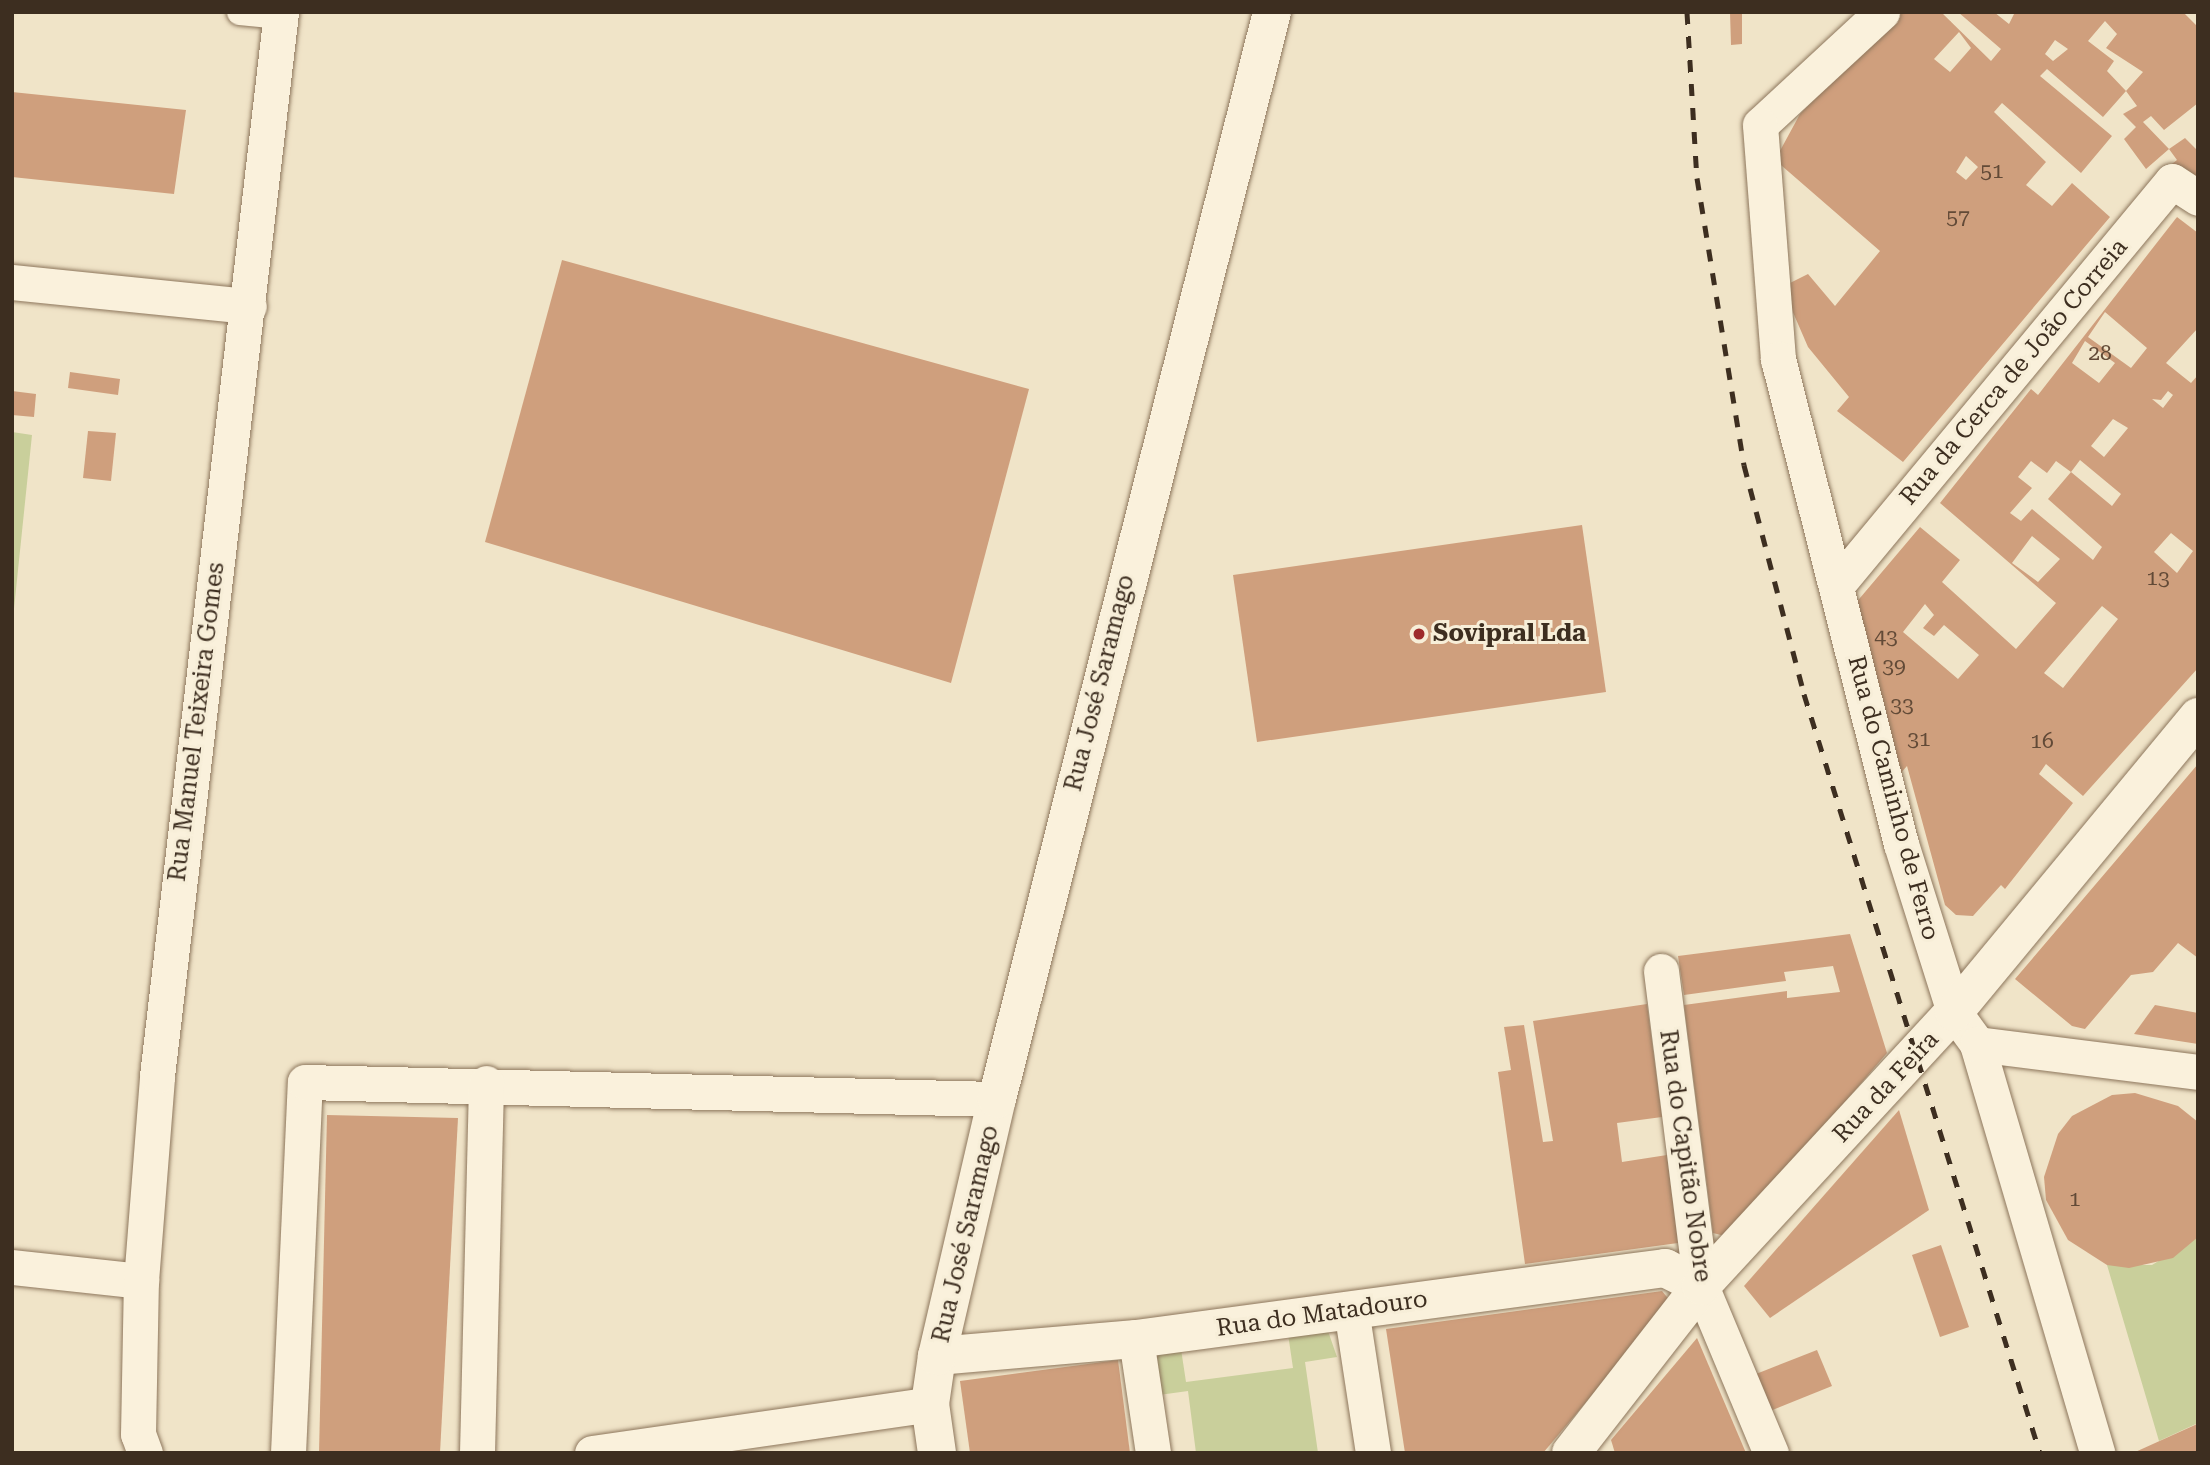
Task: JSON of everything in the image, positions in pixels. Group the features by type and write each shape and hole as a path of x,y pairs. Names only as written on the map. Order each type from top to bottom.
{"street":[{"path":"240,12 281,14"},
{"name":"Rua José Saramago","path":"937,1453 930,1404 937,1356 997,1100 1272,12"},
{"name":"Rua do Caminho de Ferro","path":"1882,12 1760,125 1778,359 1901,844 1954,1012 1977,1044 2097,1453"},
{"name":"Rua Manuel Teixeira Gomes","path":"142,1443 141,1281 161,1035 281,14"},
{"name":"Rua da Cerca de João Correia","path":"1836,586 2172,181 2198,198"},
{"path":"12,282 248,306"},
{"name":"Rua da Feira","path":"1586,1446 1701,1286 1954,1012 2198,717"},
{"name":"Rua do Capitão Nobre","path":"1661,971 1701,1286 1771,1453"},
{"path":"1977,1044 2198,1072"},
{"path":"288,1453 305,1082 486,1083 997,1100"},
{"path":"477,1453 486,1083"},
{"path":"12,1267 141,1281"},
{"name":"Rua do Matadouro","path":"937,1356 1136,1339 1665,1268 1701,1286"},
{"path":"1351,1309 1373,1453"},
{"path":"1136,1339 1153,1453"},
{"path":"592,1453 930,1404"}],"green space":[{"path":"12,432 32,435 12,628"},
{"path":"2198,1237 2198,1423 2159,1441 2107,1265 2152,1265"},
{"path":"1328,1331 1337,1357 1305,1362 1318,1453 1196,1453 1188,1391 1159,1395 1157,1353 1181,1349 1186,1382 1293,1368 1288,1334"}],"building":[{"path":"1730,12 1742,12 1742,44 1731,45"},
{"path":"1900,12 1941,12 1991,61 2001,49 1958,12 1994,12 2009,24 2015,12 2183,12 2198,27 2198,103 2164,130 2151,116 2143,122 2169,149 2146,169 2124,139 2136,127 2123,114 2137,106 2126,91 2103,117 2047,69 2040,76 2112,136 2081,173 2002,103 1994,112 2046,162 2026,185 2052,206 2072,183 2110,217 1903,462 1837,411 1849,397 1808,347 1782,287 1808,274 1835,306 1880,251 1775,160 1800,114","holes":["2105,21 2117,34 2106,48 2143,72 2126,91 2107,71 2114,61 2088,41","1959,32 1971,48 1950,72 1934,59","2055,40 2068,49 2053,61 2045,54","1966,156 1978,167 1966,180 1956,172"]},
{"path":"12,92 186,110 174,194 12,177"},
{"path":"2185,138 2198,151 2198,193 2155,177 2177,160 2169,149"},
{"path":"2177,217 2198,233 2198,328 2166,363 2191,383 2198,375 2198,668 2083,796 2046,764 2039,774 2073,803 2005,889 2001,885 1973,916 1956,915 1945,905 1907,766 1899,775 1849,611 1920,527 1960,560 1942,582 2016,649 2056,603 1940,503 2031,389 2038,395","holes":["2105,312 2147,348 2131,368 2088,337","2085,341 2115,363 2099,383 2072,363","2168,391 2173,395 2163,408 2152,399 2161,400","2113,419 2128,428 2104,457 2091,446","2080,460 2121,494 2112,506 2071,472","2031,461 2047,473 2056,461 2071,472 2048,499 2102,547 2093,560 2032,509 2021,521 2010,513 2032,488 2018,477","2171,533 2193,551 2177,573 2154,552","2032,536 2060,559 2038,582 2012,563","1925,604 1934,615 1923,628 1934,636 1944,625 1979,655 1958,679 1903,632","2102,606 2118,619 2063,688 2044,673"]},
{"path":"562,260 1029,389 951,683 485,542"},
{"path":"70,372 120,379 118,395 68,388"},
{"path":"12,391 36,394 34,417 12,415"},
{"path":"88,431 116,433 111,481 83,478"},
{"name":"Sovipral Lda","path":"1582,525 1606,692 1257,742 1233,575"},
{"path":"2198,764 2198,958 2178,943 2153,972 2131,975 2085,1029 2072,1026 2015,979"},
{"path":"1850,934 1887,1053 1729,1237 1713,1233 1684,1005 1787,991 1787,998 1840,992 1833,966 1784,972 1786,981 1684,995 1678,956"},
{"path":"1647,1004 1662,1117 1617,1123 1622,1162 1667,1155 1678,1243 1525,1264 1498,1072 1511,1070 1504,1027 1524,1025 1543,1142 1553,1141 1533,1021"},
{"path":"2155,1005 2198,1013 2198,1044 2134,1034"},
{"path":"2135,1093 2178,1106 2198,1122 2198,1237 2173,1258 2129,1268 2107,1265 2068,1240 2046,1200 2044,1177 2058,1134 2072,1116 2112,1095"},
{"path":"1899,1110 1929,1210 1770,1318 1744,1286"},
{"path":"327,1115 458,1118 440,1453 319,1453"},
{"path":"1941,1245 1969,1327 1940,1337 1912,1255"},
{"path":"1662,1291 1671,1302 1543,1453 1405,1453 1386,1329"},
{"path":"1697,1338 1746,1453 1615,1453 1611,1440"},
{"path":"1817,1350 1832,1386 1770,1411 1756,1374"},
{"path":"1118,1360 1130,1453 970,1453 960,1381"},
{"path":"2198,1423 2198,1453 2133,1453 2195,1425"}],"railway":[{"path":"1687,12 1697,178 1744,465 1804,694 2040,1453"}],"place":[{"name":"Sovipral Lda","path":"1419,634"}]}
